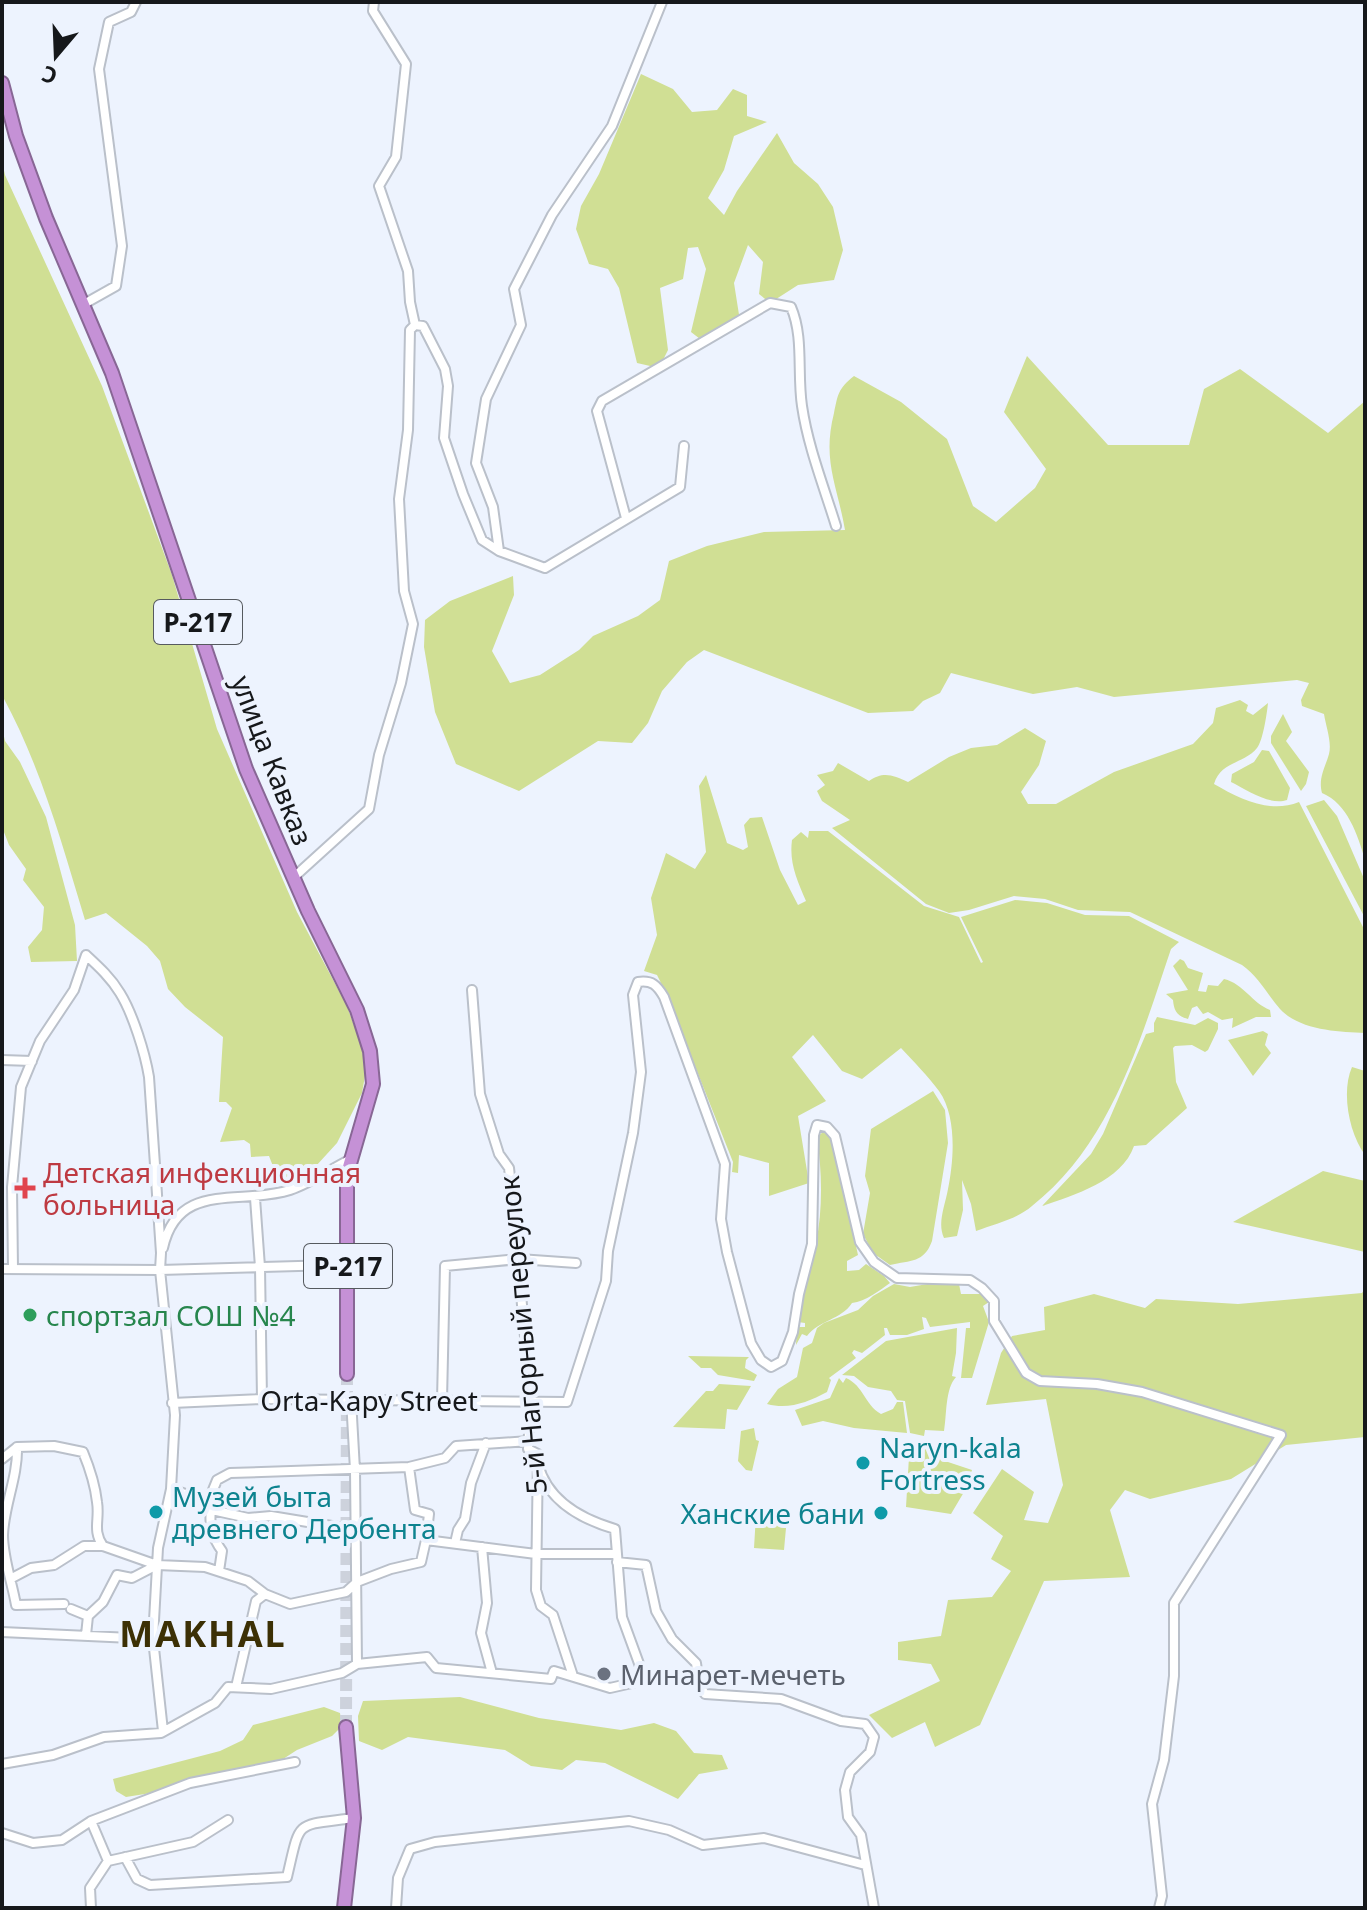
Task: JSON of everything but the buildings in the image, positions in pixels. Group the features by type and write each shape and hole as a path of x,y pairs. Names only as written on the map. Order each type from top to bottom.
{"highway":[{"name":"улица Кавказ","path":"2,83 16,136 41,205 112,373 235,738 293,878 357,1010 370,1051 373,1084 351,1159 346,1198 347,1374"},
{"path":"344,1908 354,1818 346,1727"}],"street":[{"path":"84,304 116,286 122,246 99,69 109,22 131,12 136,2"},
{"path":"374,2 373,11 406,64 396,157 379,186 408,271 415,325"},
{"path":"499,551 493,507 476,463 486,399 521,325 514,289 552,215 612,126 662,2"},
{"path":"626,518 597,411 602,401 770,303 791,307 799,325 802,407 836,526"},
{"path":"415,325 423,326 445,369 448,386 444,438 463,494 482,540 499,551 545,568 680,487 684,446"},
{"path":"293,878 369,809 379,755 401,683 413,624 404,591 399,499 408,430 410,330 415,325"},
{"path":"13,1269 12,1187 21,1087 40,1041 74,990 86,955 121,994 146,1061 160,1270 175,1415 171,1489 157,1565 153,1639 163,1731"},
{"name":"5-й Нагорный переулок","path":"567,1402 606,1281 608,1251 633,1133 641,1072 633,995 638,982 646,981 656,985 664,997 725,1164 721,1219 727,1252 751,1343 764,1364 771,1367 776,1365 785,1354 793,1332 812,1244 814,1135 817,1125 827,1127 835,1136 860,1242 874,1262 897,1278 970,1280 982,1288 994,1301 994,1321 1026,1373 1040,1381 1097,1384 1142,1392 1281,1435 1174,1603 1174,1676 1164,1760 1152,1804 1162,1896 1159,1908"},
{"name":"5-й Нагорный переулок","path":"472,990 480,1094 499,1154 509,1168 519,1259 531,1401 528,1449 538,1454 536,1590 541,1606 553,1615 573,1676"},
{"path":"2,1060 32,1061"},
{"path":"161,1253 174,1221 190,1204 221,1198 255,1198 292,1190 351,1159"},
{"path":"255,1198 260,1267 262,1399"},
{"path":"442,1400 445,1266 519,1259 576,1263"},
{"path":"2,1269 160,1270 334,1265"},
{"name":"Orta-Kapy Street","path":"172,1403 262,1399 567,1402"},
{"path":"351,1399 357,1664"},
{"path":"219,1571 222,1551 214,1544 209,1527 209,1506 217,1480 230,1473 409,1467 445,1458 456,1446 529,1441"},
{"path":"455,1543 465,1519 471,1483 486,1443"},
{"path":"2,1459 17,1447 54,1446 83,1452 92,1475 98,1507 95,1527 103,1546"},
{"path":"17,1447 3,1536 16,1605 68,1606 88,1616"},
{"path":"2,1764 53,1755 104,1737 163,1731 215,1703 228,1687 259,1691 285,1687 342,1673 357,1664 427,1657 436,1668 551,1679 554,1671 610,1688 645,1680 622,1617 615,1529 598,1524 569,1508 542,1481 538,1464"},
{"path":"12,1578 31,1568 54,1565 84,1546 103,1546 157,1565 205,1567 219,1571 248,1581 265,1594 290,1604 346,1592 357,1582 421,1562 429,1514 415,1510 409,1467"},
{"path":"171,1489 209,1506 248,1518 271,1516 356,1530"},
{"path":"426,1540 536,1554 617,1558 646,1565 656,1611 672,1639 696,1663 699,1684 705,1694 781,1699 841,1721 865,1724 874,1737 870,1752 850,1772 845,1790 848,1817 861,1835 874,1908"},
{"path":"482,1547 487,1603 481,1633 492,1673"},
{"path":"86,1635 88,1616 103,1602 117,1575 132,1578 157,1565"},
{"path":"236,1687 256,1601 265,1594"},
{"path":"2,1632 153,1639"},
{"path":"2,1833 33,1843 62,1840 91,1821 190,1783 295,1762"},
{"path":"125,1857 137,1879 150,1885 287,1877 298,1831 306,1824 354,1818"},
{"path":"91,1908 90,1888 108,1861 193,1842 228,1820"},
{"path":"91,1821 108,1861"},
{"path":"396,1908 398,1878 410,1849 435,1842 629,1821 669,1830 703,1845 764,1838 865,1865"}],"green space":[{"path":"641,74 673,89 692,112 717,110 733,89 747,95 747,116 767,122 734,136 724,170 708,198 724,215 777,133 794,163 818,184 833,207 843,250 834,280 798,285 770,303 759,294 763,262 748,245 734,283 740,321 704,342 691,332 706,269 698,247 688,248 683,279 660,288 668,350 659,368 637,363 619,288 608,269 589,264 576,229 581,206 599,174"},
{"path":"2,161 5,175 102,386 172,575 217,729 297,912 347,1006 361,1045 366,1070 362,1093 337,1143 316,1166 288,1183 278,1179 269,1156 251,1157 250,1144 244,1140 220,1142 232,1108 226,1102 219,1102 223,1037 168,989 160,961 147,946 106,913 85,920 40,778 3,697"},
{"path":"1027,356 1108,445 1189,445 1204,389 1240,369 1328,433 1365,401 1365,860 1345,812 1322,793 1321,778 1330,749 1324,714 1302,706 1301,700 1309,683 1297,680 1114,697 1077,687 1033,694 951,673 940,693 923,701 913,711 868,713 704,650 687,662 662,691 648,723 632,743 598,741 519,791 456,764 435,712 424,647 425,620 450,601 513,576 514,595 492,651 510,683 540,675 579,650 593,636 638,616 660,600 669,561 707,546 764,532 845,530 832,472 830,445 838,396 854,376 901,402 947,439 973,506 996,522 1035,488 1046,469 1004,412"},
{"path":"1240,700 1248,705 1246,711 1253,715 1268,703 1261,739 1252,753 1222,771 1214,784 1266,806 1299,802 1365,931 1365,1033 1308,1026 1288,1016 1242,965 1130,912 1078,910 1045,899 1014,896 949,913 926,904 832,828 850,820 822,801 817,791 825,785 817,775 833,771 838,763 869,781 888,775 908,782 949,757 971,748 997,745 1025,728 1046,741 1039,765 1021,792 1028,804 1056,804 1114,772 1193,744 1213,723 1216,708"},
{"path":"1283,714 1292,732 1286,741 1309,772 1301,791 1271,743 1271,736"},
{"path":"2,728 5,741 20,762 46,817 75,925 77,961 31,962 28,947 42,930 44,907 23,880 26,869 9,845 2,827"},
{"path":"1262,750 1269,751 1290,788 1287,800 1266,799 1231,782 1232,774 1254,762"},
{"path":"706,775 727,843 743,850 748,847 744,825 750,818 762,817 780,870 798,905 806,901 793,864 792,840 801,832 808,838 809,831 828,831 924,906 959,917 981,963 961,917 1015,900 1047,903 1085,915 1129,916 1179,942 1171,949 1134,1054 1103,1122 1083,1153 1059,1181 1026,1211 976,1231 962,1180 963,1210 957,1236 944,1238 941,1220 953,1152 949,1113 939,1091 901,1048 862,1079 842,1071 813,1035 792,1057 826,1101 798,1116 809,1183 769,1196 769,1163 739,1155 738,1173 732,1172 733,1162 666,993 657,975 644,971 657,935 651,898 666,853 695,869 706,852 699,786"},
{"path":"1324,800 1337,816 1365,881 1365,918 1306,806"},
{"path":"1180,959 1188,968 1203,973 1198,991 1206,992 1208,985 1218,986 1224,979 1231,981 1270,1010 1271,1017 1256,1017 1232,1028 1233,1018 1222,1020 1208,1012 1203,1014 1197,1006 1192,1008 1188,1019 1179,1015 1173,1000 1166,994 1188,990 1173,966"},
{"path":"1157,1017 1195,1025 1208,1018 1218,1023 1218,1029 1205,1052 1192,1045 1173,1048 1176,1082 1187,1108 1146,1145 1134,1146 1119,1169 1108,1177 1096,1185 1042,1206 1091,1154 1103,1134 1146,1034 1154,1032"},
{"path":"1263,1031 1268,1034 1265,1045 1271,1053 1253,1076 1228,1040"},
{"path":"1352,1067 1365,1071 1365,1155 1348,1112 1347,1088"},
{"path":"933,1091 945,1110 948,1143 932,1241 921,1257 890,1265 873,1253 863,1234 870,1193 865,1176 871,1129"},
{"path":"823,1132 828,1135 834,1148 858,1255 847,1261 847,1271 859,1270 866,1264 890,1283 867,1298 852,1303 807,1336 802,1334 796,1345 797,1327 805,1327 805,1323 798,1322 799,1312 820,1217 817,1137"},
{"path":"1323,1171 1365,1181 1365,1252 1233,1222"},
{"path":"939,1282 959,1284 961,1294 982,1294 989,1302 983,1306 989,1322 972,1378 961,1378 966,1328 970,1328 970,1322 930,1327 926,1318 922,1317 924,1329 907,1335 890,1335 884,1328 885,1335 862,1353 854,1350 852,1353 856,1358 829,1378 827,1392 798,1404 767,1404 778,1389 797,1377 803,1348 812,1343 817,1328 824,1323 858,1310 873,1296 894,1284 910,1287"},
{"path":"1365,1288 1365,1437 1286,1445 1231,1479 1150,1499 1125,1490 1110,1510 1130,1577 1044,1581 980,1725 935,1747 925,1722 892,1738 869,1715 940,1681 931,1664 898,1660 898,1642 941,1636 948,1600 992,1597 1011,1571 991,1559 1003,1536 973,1513 1002,1469 1034,1492 1024,1520 1048,1523 1063,1485 1046,1399 986,1405 1001,1353 1012,1336 1045,1330 1044,1307 1094,1294 1145,1308 1156,1299 1238,1304 1362,1293"},
{"path":"957,1328 952,1376 956,1377 948,1395 944,1431 925,1430 924,1436 910,1433 905,1401 897,1400 891,1391 868,1387 854,1376 842,1375 886,1341"},
{"path":"688,1356 749,1357 745,1368 757,1375 754,1381 718,1375 711,1368 701,1368"},
{"path":"839,1378 843,1383 846,1378 852,1381 881,1414 893,1409 897,1402 903,1402 907,1433 854,1428 823,1421 802,1426 795,1410 830,1398"},
{"path":"719,1384 751,1386 737,1410 727,1409 725,1429 673,1427 706,1391 713,1391"},
{"path":"754,1428 756,1440 759,1441 752,1471 746,1470 738,1461 741,1431"},
{"path":"910,1440 923,1444 939,1459 972,1470 951,1514 906,1507"},
{"path":"756,1515 787,1517 784,1550 754,1548"},
{"path":"460,1697 539,1718 621,1730 654,1723 676,1731 694,1753 722,1755 728,1769 699,1774 678,1799 605,1763 576,1760 562,1770 531,1766 505,1750 408,1737 382,1750 359,1741 358,1716 363,1701"},
{"path":"324,1707 340,1713 342,1726 332,1736 297,1750 280,1761 251,1767 226,1781 126,1797 116,1791 113,1779 220,1751 243,1740 253,1725"}],"tunnel":[{"path":"346,1727 347,1374"}],"place":[{"name":"Детская инфекционная больница","path":"25,1188"},
{"name":"спортзал СОШ №4","path":"30,1315"},
{"name":"Naryn-kala Fortress","path":"863,1463"},
{"name":"Музей быта древнего Дербента","path":"156,1512"},
{"name":"Ханские бани","path":"881,1513"},
{"name":"Минарет-мечеть","path":"604,1674"}],"district":[{"name":"MAKHAL","path":"203,1633"}]}
